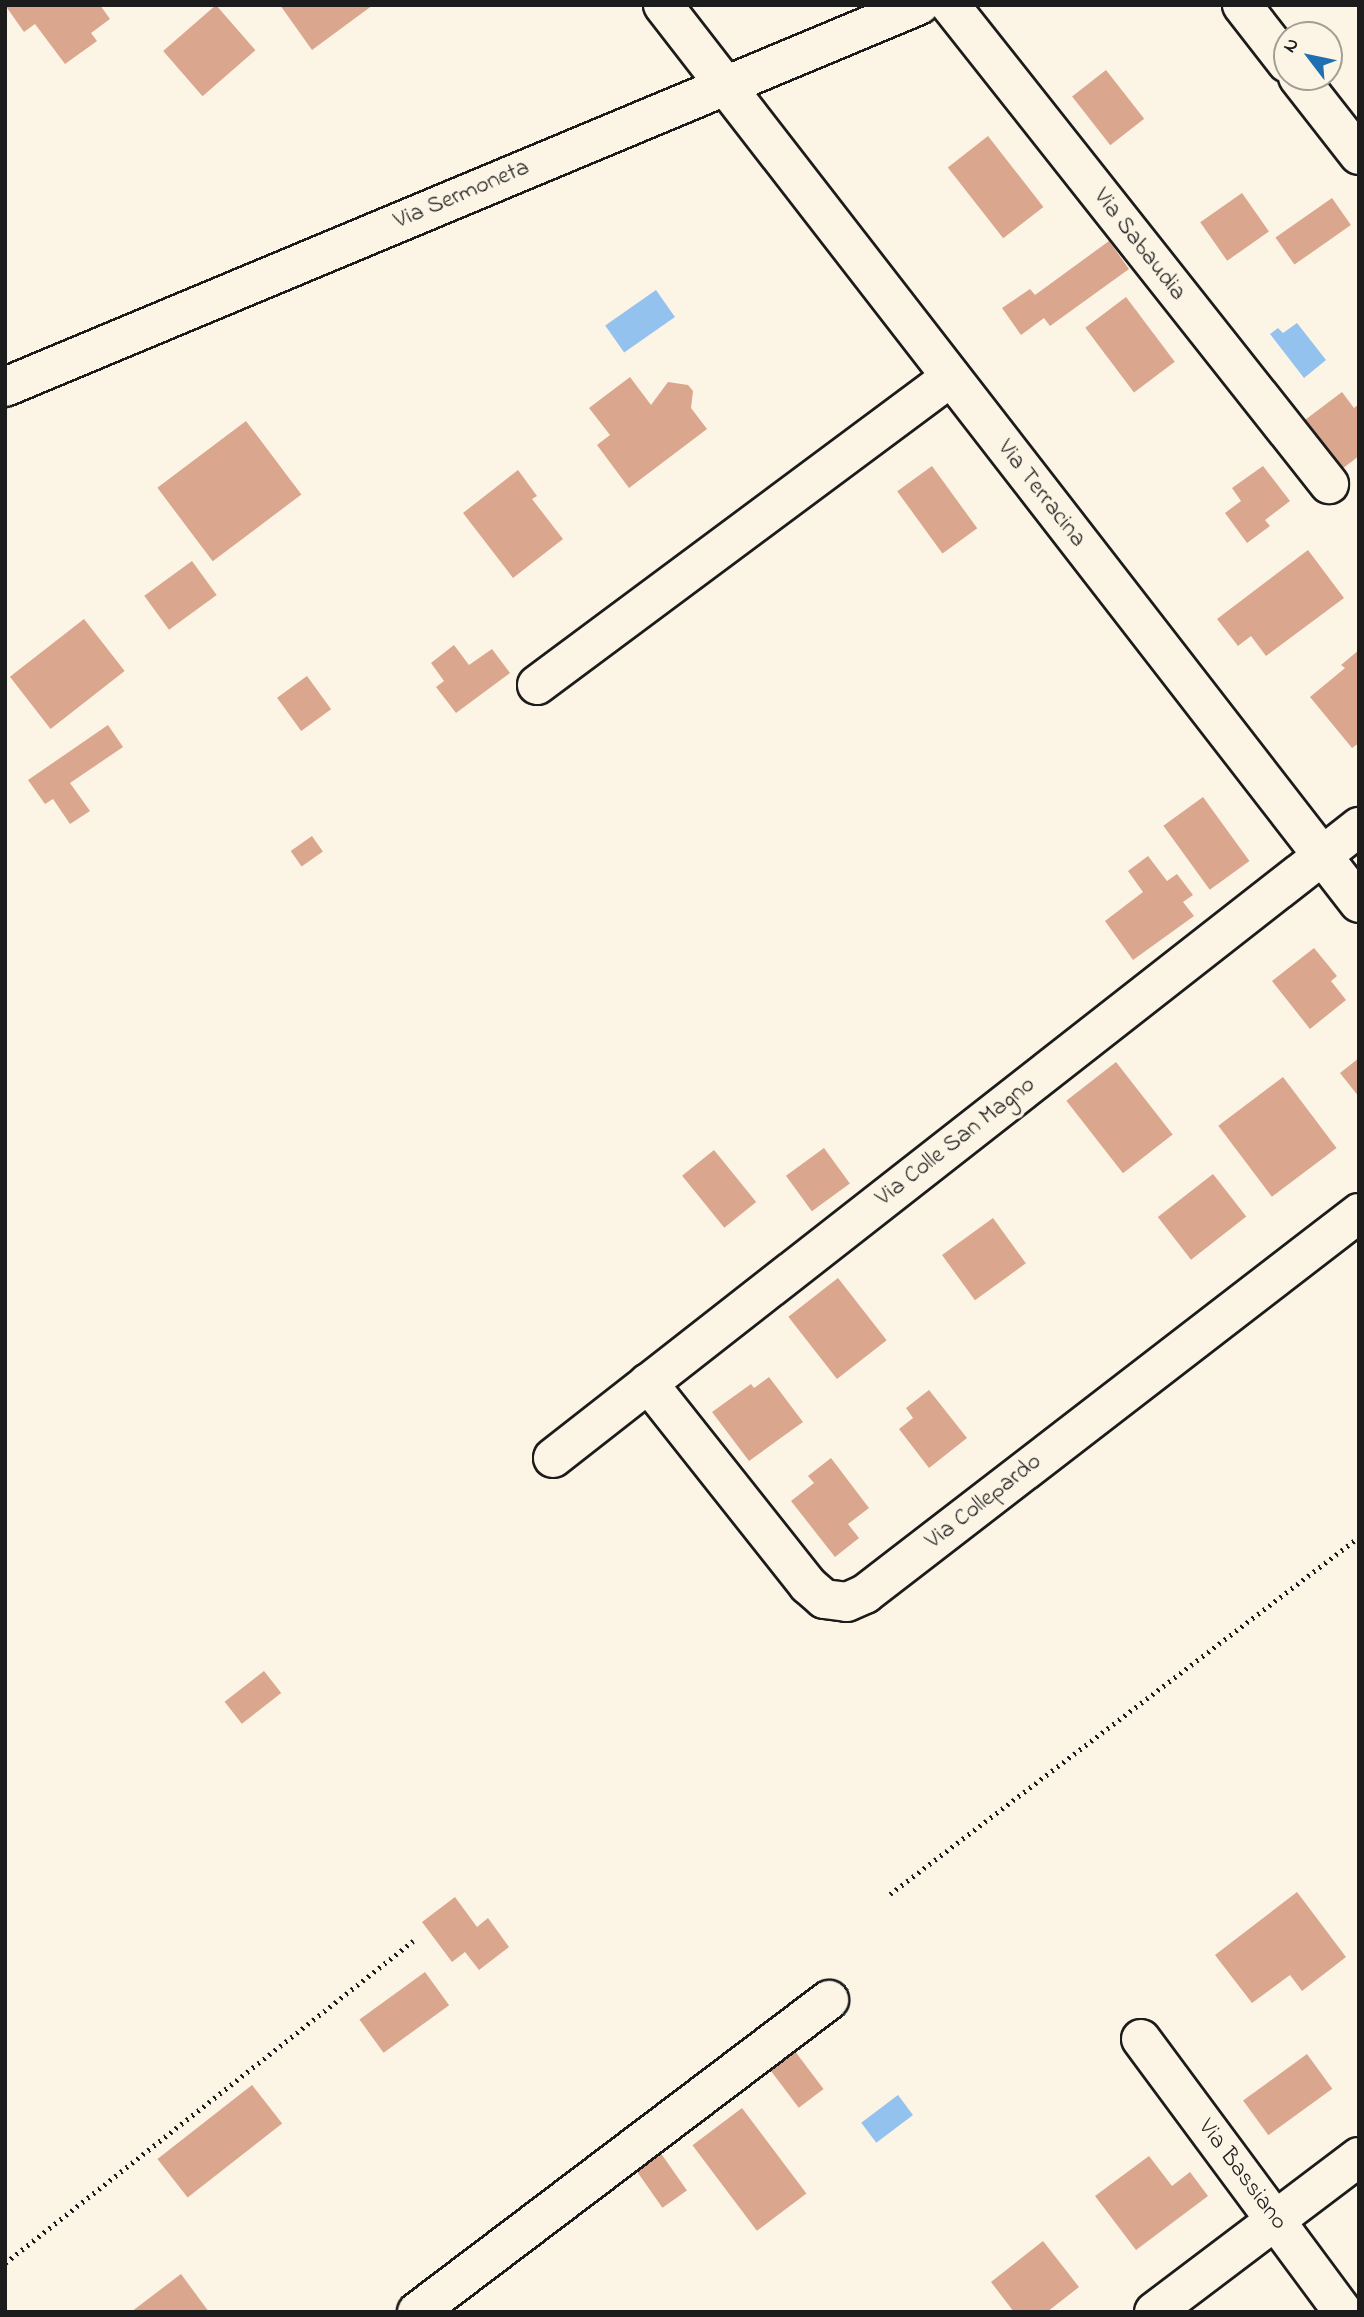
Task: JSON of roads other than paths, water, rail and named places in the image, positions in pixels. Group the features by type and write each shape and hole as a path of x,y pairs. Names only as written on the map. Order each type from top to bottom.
{"street":[{"name":"Via Terracina","path":"663,5 1359,903"},
{"name":"Via Sermoneta","path":"5,387 919,5"},
{"name":"Via Sabaudia","path":"950,5 1329,484"},
{"path":"1242,5 1273,45"},
{"path":"1309,91 1359,155"},
{"path":"537,685 951,377"},
{"name":"Via Colle San Magno","path":"553,1458 1359,827"},
{"name":"Via Collepardo","path":"648,1383 808,1586 824,1600 847,1602 865,1594 1359,1213"},
{"path":"417,2312 829,2000"},
{"name":"Via Bassiano","path":"1141,2039 1343,2312"},
{"path":"1154,2312 1359,2158"}],"water":[{"path":"656,290 675,317 624,353 605,326"},
{"path":"1297,323 1326,360 1304,378 1270,334 1278,328 1283,333"},
{"path":"898,2095 913,2115 876,2143 861,2123"}]}
